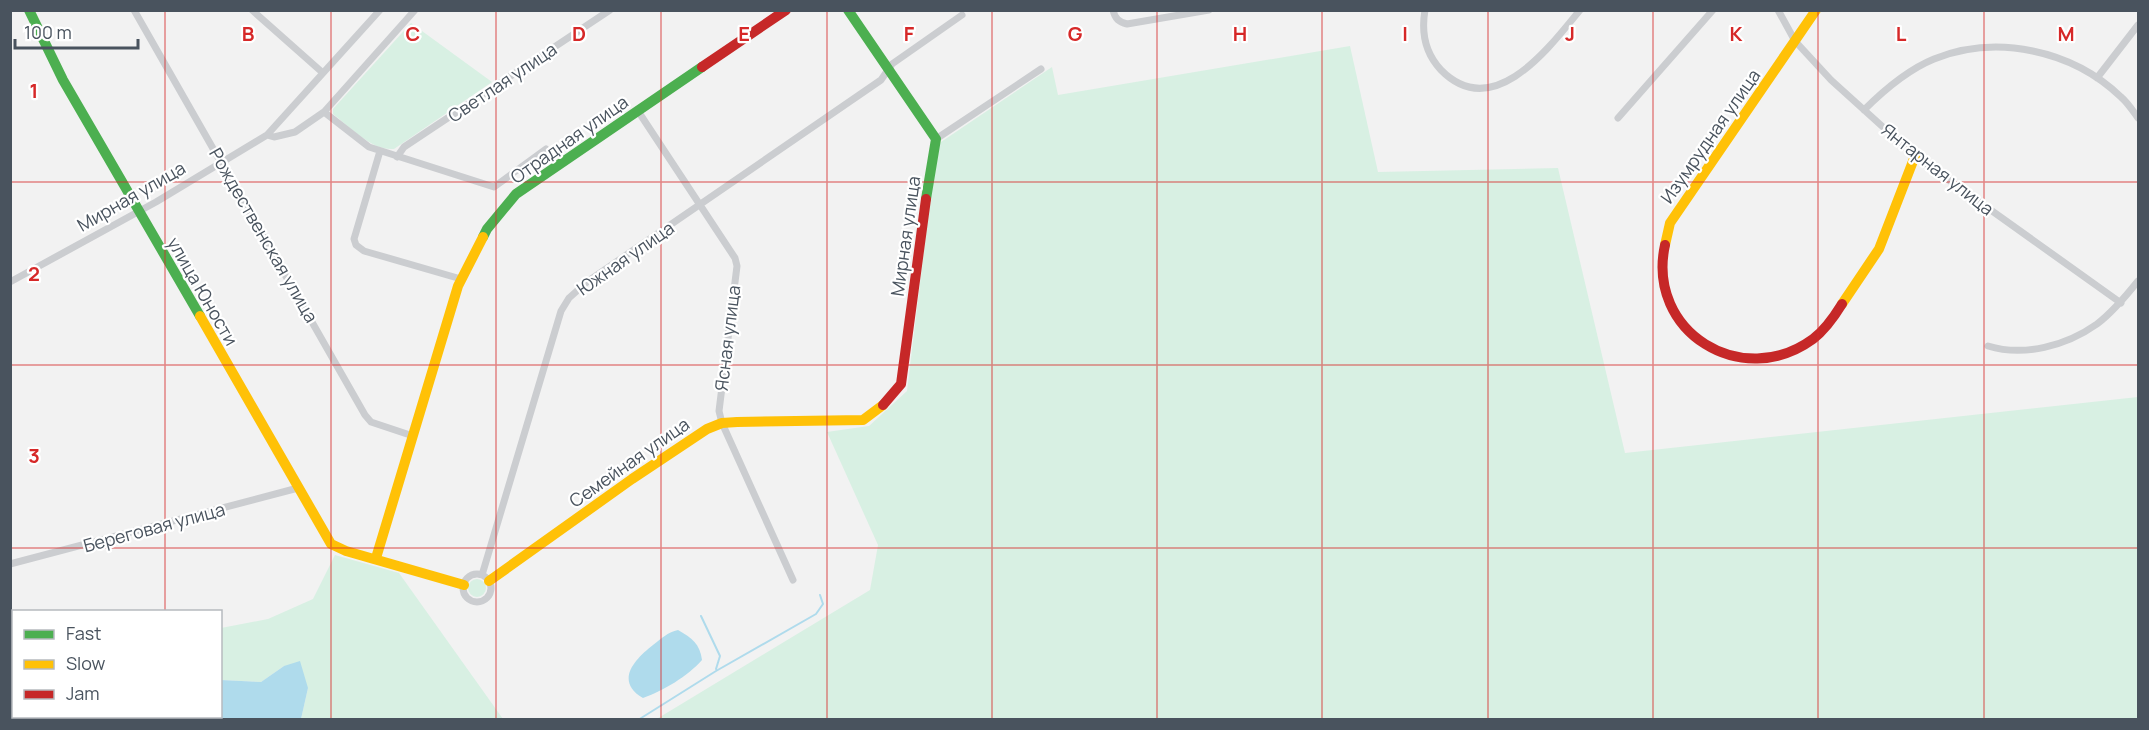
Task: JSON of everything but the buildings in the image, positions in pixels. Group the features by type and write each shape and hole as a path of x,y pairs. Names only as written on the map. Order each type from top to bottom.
{"street":[{"name":"улица Юности","path":"29,10 63,80 332,544 346,551 464,585"},
{"name":"Рождественская улица","path":"134,10 365,415 371,422 413,436"},
{"path":"252,10 323,73"},
{"name":"Мирная улица","path":"10,282 138,212 267,135 380,10"},
{"name":"Мирная улица","path":"267,135 274,137 295,132 324,112 415,10"},
{"name":"Светлая улица","path":"397,157 404,147 610,10"},
{"name":"Отрадная улица","path":"376,558 461,279 486,228 516,194 786,10"},
{"path":"848,10 936,139 1041,69"},
{"path":"1113,10 1120,22 1127,24 1209,10"},
{"path":"1425,10 1423,23 1426,46 1433,60 1454,80 1466,86 1479,88 1505,83 1522,72 1548,49 1580,10"},
{"path":"1618,118 1713,10"},
{"name":"Янтарная улица","path":"1778,10 1795,41 1831,80 1915,156 2121,303"},
{"name":"Изумрудная улица","path":"1816,10 1670,223 1663,251 1662,277 1670,306 1685,327 1704,344 1724,355 1746,359 1766,358 1794,351 1814,340 1878,251 1915,156"},
{"name":"Южная улица","path":"485,578 561,311 569,298 587,282 881,80 892,64 962,15"},
{"path":"2097,78 2139,24"},
{"path":"1864,110 1902,77 1933,60 1963,50 1998,47 2031,50 2066,61 2097,78 2122,97 2139,118"},
{"name":"Ясная улица","path":"638,111 735,258 737,266 719,403 722,423 792,580"},
{"path":"324,112 369,147 494,186 546,150"},
{"name":"Мирная улица","path":"806,421 863,420 871,416 894,395 902,384 936,139"},
{"path":"380,151 354,239 356,245 364,251 461,279"},
{"path":"1988,345 2004,350 2036,350 2065,341 2097,324 2121,303 2139,280"},
{"name":"Семейная улица","path":"485,578 707,429 722,423 806,421"},
{"name":"Береговая улица","path":"10,564 298,488"},
{"path":"473,575 485,578 490,586 489,595 478,602 466,597 464,585 473,575"}],"green space":[{"path":"411,23 492,82 394,149 386,149 362,137 333,114 333,109"},
{"path":"1350,46 1378,172 1558,168 1625,453 2138,397 2138,719 655,720 870,590 878,545 827,432 869,426 907,391 936,151 941,142 1052,67 1058,95"},
{"path":"335,555 399,573 503,719 301,719 308,688 284,666 261,682 222,680 222,628 268,619 313,599"},
{"path":"477,579 483,582 486,588 483,594 477,597 471,594 468,588 471,582"},
{"path":"11,656 12,718 81,718 80,719 11,719"}],"water":[{"path":"678,630 694,642 702,660 675,682 643,698 630,685 630,670 646,651 671,632"},
{"path":"300,661 308,688 301,719 125,719 222,718 222,680 261,682 284,666"}],"waterway":[{"path":"638,720 716,671 816,614 823,604 820,595"},
{"path":"701,616 720,656 716,669"}],"traffic: fast":[{"path":"29,10 63,80 200,316"},
{"path":"848,10 936,139 926,199"},
{"path":"483,237 516,194 702,67"}],"traffic: slow":[{"path":"1665,245 1670,223 1816,10"},
{"path":"1842,304 1879,249 1915,156"},
{"path":"376,558 458,286 483,237"},
{"path":"200,316 331,544 346,551 464,585"},
{"path":"489,581 632,479 707,429 722,423 737,422 863,420 883,405"}],"traffic: jam":[{"path":"702,67 786,10"},
{"path":"883,405 901,384 926,199"},
{"path":"1665,245 1663,276 1670,304 1685,327 1705,344 1730,355 1757,358 1785,353 1813,339 1829,323 1842,304"}]}
